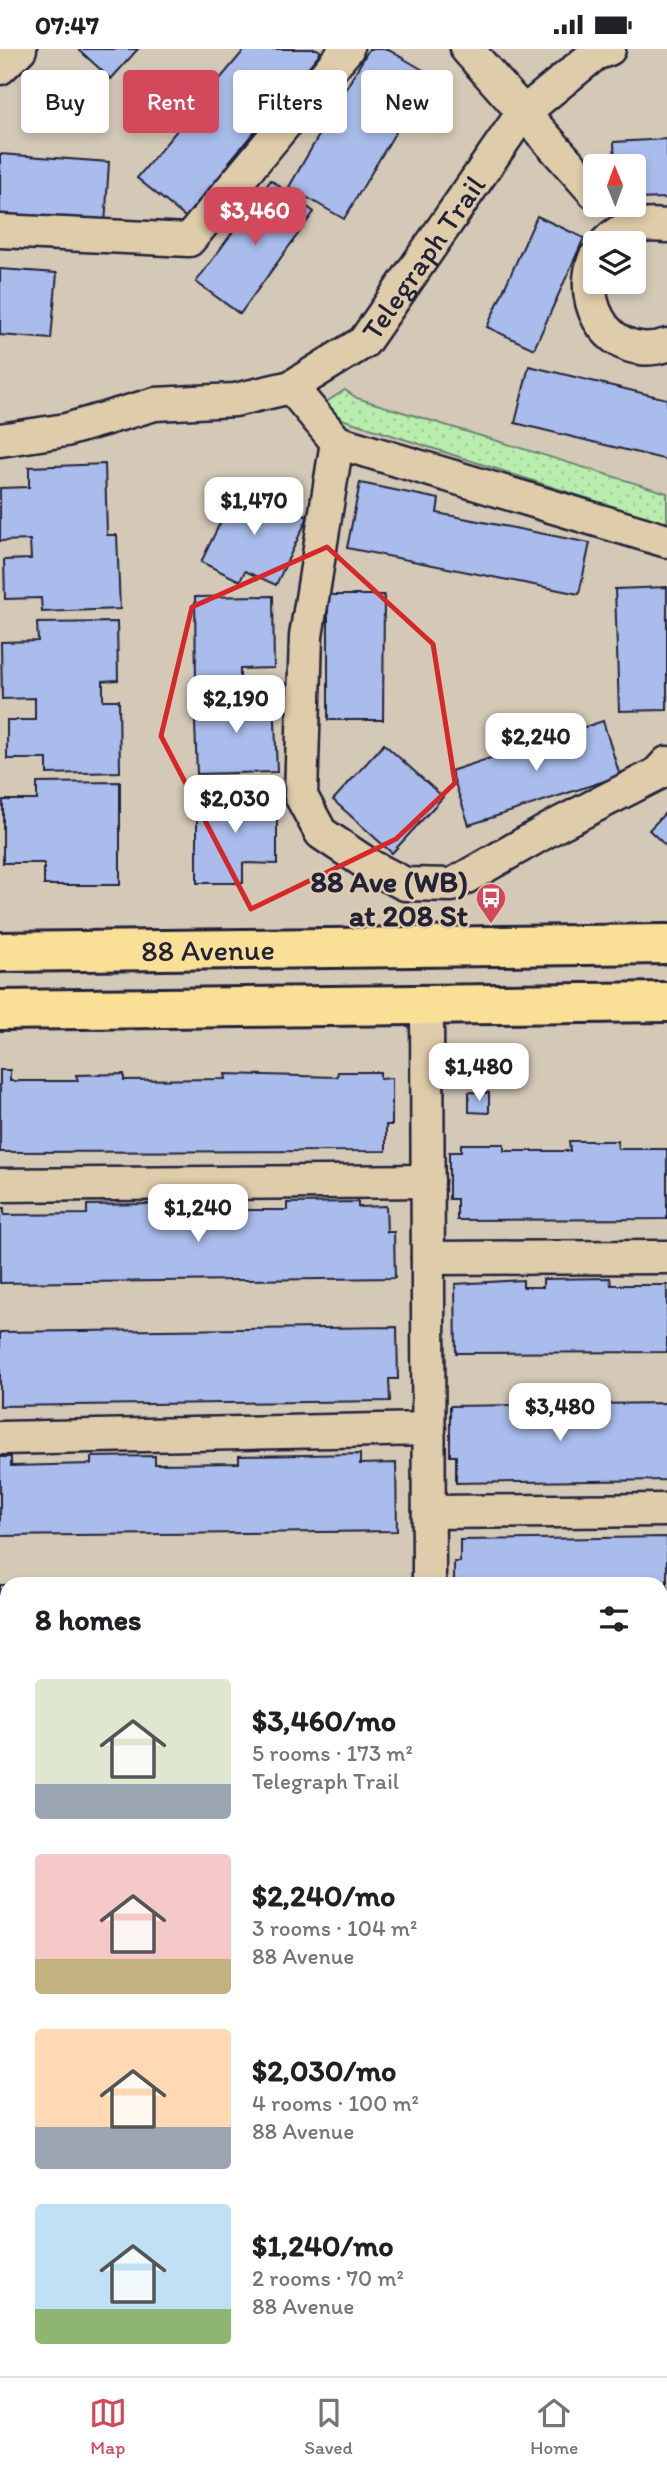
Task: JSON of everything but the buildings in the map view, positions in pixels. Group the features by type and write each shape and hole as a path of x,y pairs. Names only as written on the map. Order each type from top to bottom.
{"main road":[{"name":"88 Avenue","path":"0,952 667,944"},
{"name":"88 Avenue","path":"0,1010 667,1002"}],"street":[{"path":"0,68 20,49"},
{"path":"0,231 189,240 347,49"},
{"path":"467,49 583,180"},
{"name":"Telegraph Trail","path":"0,440 66,430 155,404 235,400 291,387 363,342 522,114 594,54 609,49"},
{"path":"629,231 647,224 667,226"},
{"path":"589,294 593,311 604,328 620,340 639,347 667,345"},
{"path":"291,387 338,442 667,541"},
{"path":"338,442 306,636 302,796 320,833 372,867 405,884 452,885 559,824 657,774 667,763"},
{"path":"427,1004 429,1577"},
{"path":"0,1185 428,1181"},
{"path":"428,1258 667,1257"},
{"path":"0,1438 429,1429"},
{"path":"429,1512 667,1510"}],"highlighted area":[{"path":"327,547 433,644 455,783 396,839 251,909 161,736 192,607"}],"green space":[{"path":"345,390 357,398 667,493 667,524 345,420 320,406"}],"place":[{"name":"88 Ave (WB) at 208 St","path":"491,925"}]}
